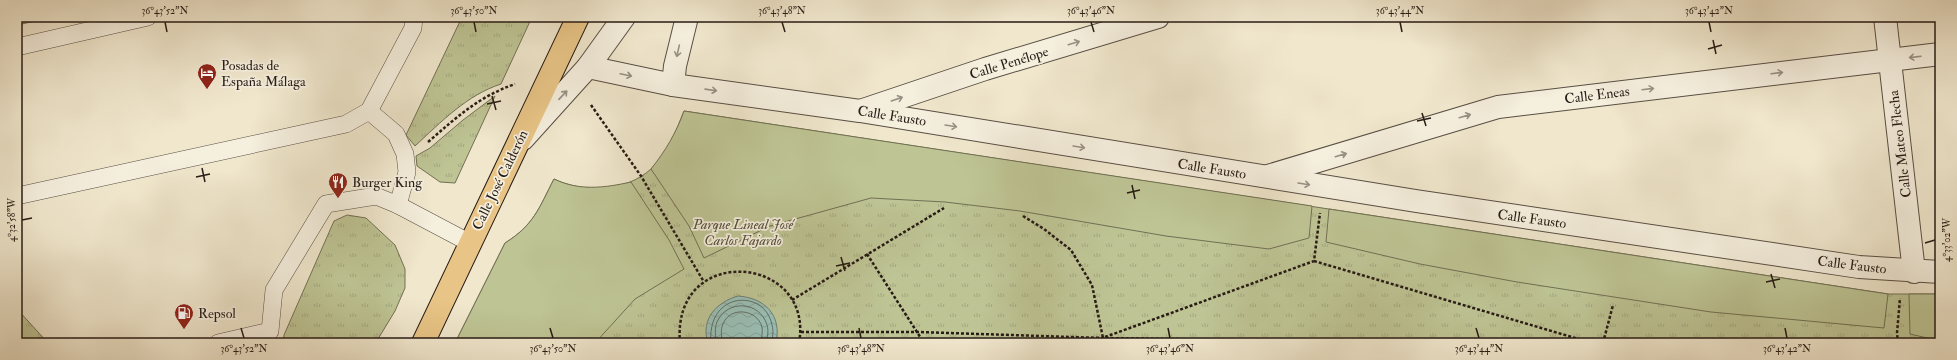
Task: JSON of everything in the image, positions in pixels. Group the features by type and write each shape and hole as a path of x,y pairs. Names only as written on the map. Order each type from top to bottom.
{"main road":[{"name":"Calle José Calderón","path":"423,343 578,17"}],"street":[{"path":"518,144 588,67 624,17"},
{"path":"672,85 687,17"},
{"name":"Calle Penélope","path":"860,111 985,69 1158,17"},
{"name":"Calle Mateo Flecha","path":"1885,17 1908,271"},
{"name":"Calle Eneas","path":"1263,177 1498,107 1940,54"},
{"name":"Calle Fausto","path":"588,67 672,85 860,111 1324,187 1859,268 1940,272"}],"lane":[{"path":"17,47 148,17"},
{"path":"17,196 346,124 370,111 413,28 414,17"},
{"path":"370,111 396,134 405,154 407,172 398,205"},
{"path":"218,343 272,337 274,290 326,204 376,196 398,205 470,243"}],"path":[{"path":"588,67 589,102 641,176 704,282"},
{"path":"405,154 426,144 458,116 487,95 515,84"},
{"path":"1314,261 1324,187"},
{"path":"792,300 944,208"},
{"path":"1023,216 1044,229 1071,250 1092,285 1103,338 1101,343"},
{"path":"867,254 924,343"},
{"path":"1087,343 1314,261 1592,343"},
{"path":"680,343 679,328 682,311 690,296 704,282 720,274 740,270 760,274 778,284 792,300 798,316 801,332 799,343"},
{"path":"1898,343 1897,333 1908,271"},
{"path":"1603,343 1613,305"},
{"path":"801,332 918,332 1103,338 1448,343"},
{"path":"1247,339 1251,343"}],"green space":[{"path":"17,17 54,17 17,25"},
{"path":"462,17 532,17 501,84 466,102 415,146 406,135"},
{"path":"495,96 455,183 440,182 417,166 416,156 430,148 463,120"},
{"name":"Parque Lineal José Carlos Fajardo","path":"684,111 1888,294 1940,294 1940,343 455,343 505,243 523,229 535,215 554,179 565,184 578,187 604,188 617,186 641,177 657,163 662,156 671,142"},
{"path":"684,111 1312,206 1309,238 1269,249 1166,236 1020,211 945,202 871,198 770,226 704,258 689,226 651,169 678,127"},
{"path":"554,179 563,183 582,187 611,186 631,182 669,240 684,269 635,299 595,343 455,343 505,243 523,229 535,215"},
{"path":"1329,209 1888,294 1884,328 1711,312 1517,282 1420,264 1326,242"},
{"path":"347,215 366,218 395,245 405,269 405,288 395,311 378,339 371,343 283,343 284,335 334,221"},
{"path":"1909,294 1940,294 1940,341 1910,334"},
{"path":"17,309 48,343 17,343"}],"water":[{"path":"738,296 756,300 763,304 774,316 777,333 776,343 708,343 706,326 708,319 723,302"}],"place":[{"name":"Posadas de España Málaga","path":"207,90"},
{"name":"Burger King","path":"338,199"},
{"name":"Repsol","path":"184,330"}]}
